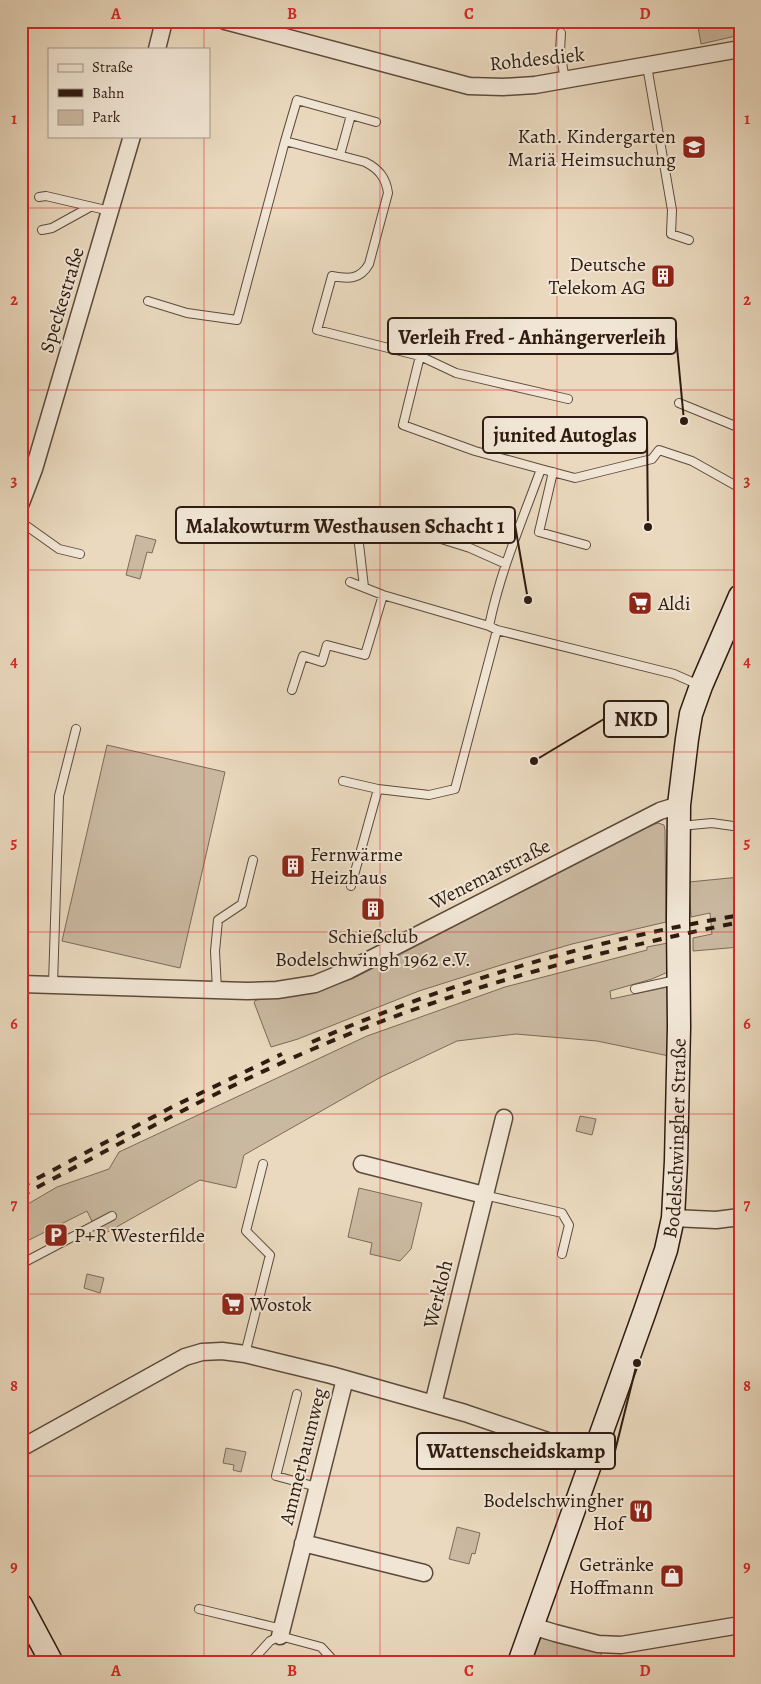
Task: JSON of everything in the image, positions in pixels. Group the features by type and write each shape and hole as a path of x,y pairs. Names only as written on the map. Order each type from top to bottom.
{"street":[{"path":"157,48 164,21"},
{"name":"Rohdesdiek","path":"225,21 469,86 535,85 740,49"},
{"name":"Speckestraße","path":"21,503 34,469 131,138"},
{"name":"Bodelschwingher Straße","path":"519,1663 663,1259 673,1218 679,1027 679,815 687,739 691,714 701,686 740,596"},
{"name":"Wenemarstraße","path":"21,984 277,990 315,984 349,970 660,811 679,815"},
{"name":"Werkloh","path":"433,1404 504,1118"},
{"path":"362,1164 484,1195"},
{"path":"673,1218 716,1220 740,1217"},
{"path":"21,1448 185,1357 202,1352 222,1351 245,1354 345,1379 510,1427 592,1456"},
{"name":"Ammerbaumweg","path":"281,1632 345,1379"},
{"name":"Ammerbaumweg","path":"303,1543 424,1573"},
{"path":"21,1605 52,1663"},
{"path":"532,1626 598,1644 621,1645 740,1625"}],"lane":[{"path":"561,33 560,51 565,80"},
{"path":"647,66 672,210 671,234 689,240"},
{"path":"148,301 187,313 237,320 297,100 376,122"},
{"path":"340,156 351,115"},
{"path":"285,141 365,162 377,169 385,181 388,193 366,270 356,277 332,276 318,330 420,356 456,374 568,400"},
{"path":"39,197 46,196 111,212"},
{"path":"42,230 52,228 90,206"},
{"path":"420,356 403,425 475,451 575,478 652,459 659,450 692,461 740,488"},
{"path":"679,403 740,428"},
{"path":"344,781 378,789 430,795 455,789 493,628 495,597 541,469"},
{"path":"553,472 539,532 586,545"},
{"path":"21,522 59,549 80,554"},
{"path":"438,538 470,548 506,564"},
{"path":"359,544 364,587"},
{"path":"350,582 383,595 493,628 674,674 701,686"},
{"path":"292,690 303,656 322,662 327,646 364,655 383,595"},
{"path":"53,984 59,796 76,729"},
{"path":"351,886 378,789"},
{"path":"679,815 740,827"},
{"path":"217,990 215,966 218,920 242,904 253,860"},
{"path":"634,989 678,979"},
{"path":"245,1354 270,1255 246,1231 263,1164"},
{"path":"484,1195 562,1213 569,1225 562,1254"},
{"path":"21,1264 112,1216"},
{"path":"297,1394 276,1476 317,1487"},
{"path":"199,1609 281,1632 321,1646 332,1661 345,1663"},
{"path":"250,1663 270,1640 281,1632"}],"green space":[{"path":"697,21 740,21 740,35 701,44"},
{"path":"136,535 156,540 152,553 147,552 140,579 126,575"},
{"path":"107,745 225,772 180,968 62,941"},
{"path":"658,823 664,825 665,830 666,922 572,944 501,965 419,991 298,1039 271,1047 254,1002 256,1000 308,994 352,979"},
{"path":"740,877 740,947 693,951 693,938 712,934 710,913 691,917 689,882"},
{"path":"668,943 668,972 652,979 610,991 611,999 668,987 669,1056 597,1041 516,1034 457,1041 381,1077 244,1155 236,1188 200,1180 104,1234 97,1232 87,1211 21,1244 21,1208 57,1187 109,1169 119,1152 367,1036 505,987 647,950 647,947"},
{"path":"580,1116 596,1119 592,1135 576,1131"},
{"path":"359,1188 422,1203 411,1249 400,1261 370,1254 372,1243 348,1237"},
{"path":"87,1274 104,1278 100,1293 84,1288"},
{"path":"226,1448 246,1452 241,1472 233,1470 234,1465 223,1463"},
{"path":"457,1527 480,1533 475,1554 472,1553 469,1564 449,1559"},
{"path":"532,1626 598,1644 604,1663 519,1663"}],"railway":[{"path":"312,1042 415,1001 520,966 627,938 735,916"},
{"path":"21,1196 239,1083 313,1049 417,1008 577,960 740,922"},
{"path":"21,1187 172,1107 282,1054"}],"place":[{"name":"Kath. Kindergarten Mariä Heimsuchung","path":"694,147"},
{"name":"Deutsche Telekom AG","path":"663,276"},
{"name":"Verleih Fred - Anhängerverleih","path":"684,421"},
{"name":"junited Autoglas","path":"648,527"},
{"name":"Malakowturm Westhausen Schacht 1","path":"528,600"},
{"name":"Aldi","path":"640,603"},
{"name":"NKD","path":"534,761"},
{"name":"Fernwärme Heizhaus","path":"293,866"},
{"name":"Schießclub Bodelschwingh 1962 e.V.","path":"373,909"},
{"name":"P+R Westerfilde","path":"56,1235"},
{"name":"Wostok","path":"233,1304"},
{"name":"Wattenscheidskamp","path":"637,1363"},
{"name":"Bodelschwingher Hof","path":"641,1511"},
{"name":"Getränke Hoffmann","path":"672,1576"}]}
